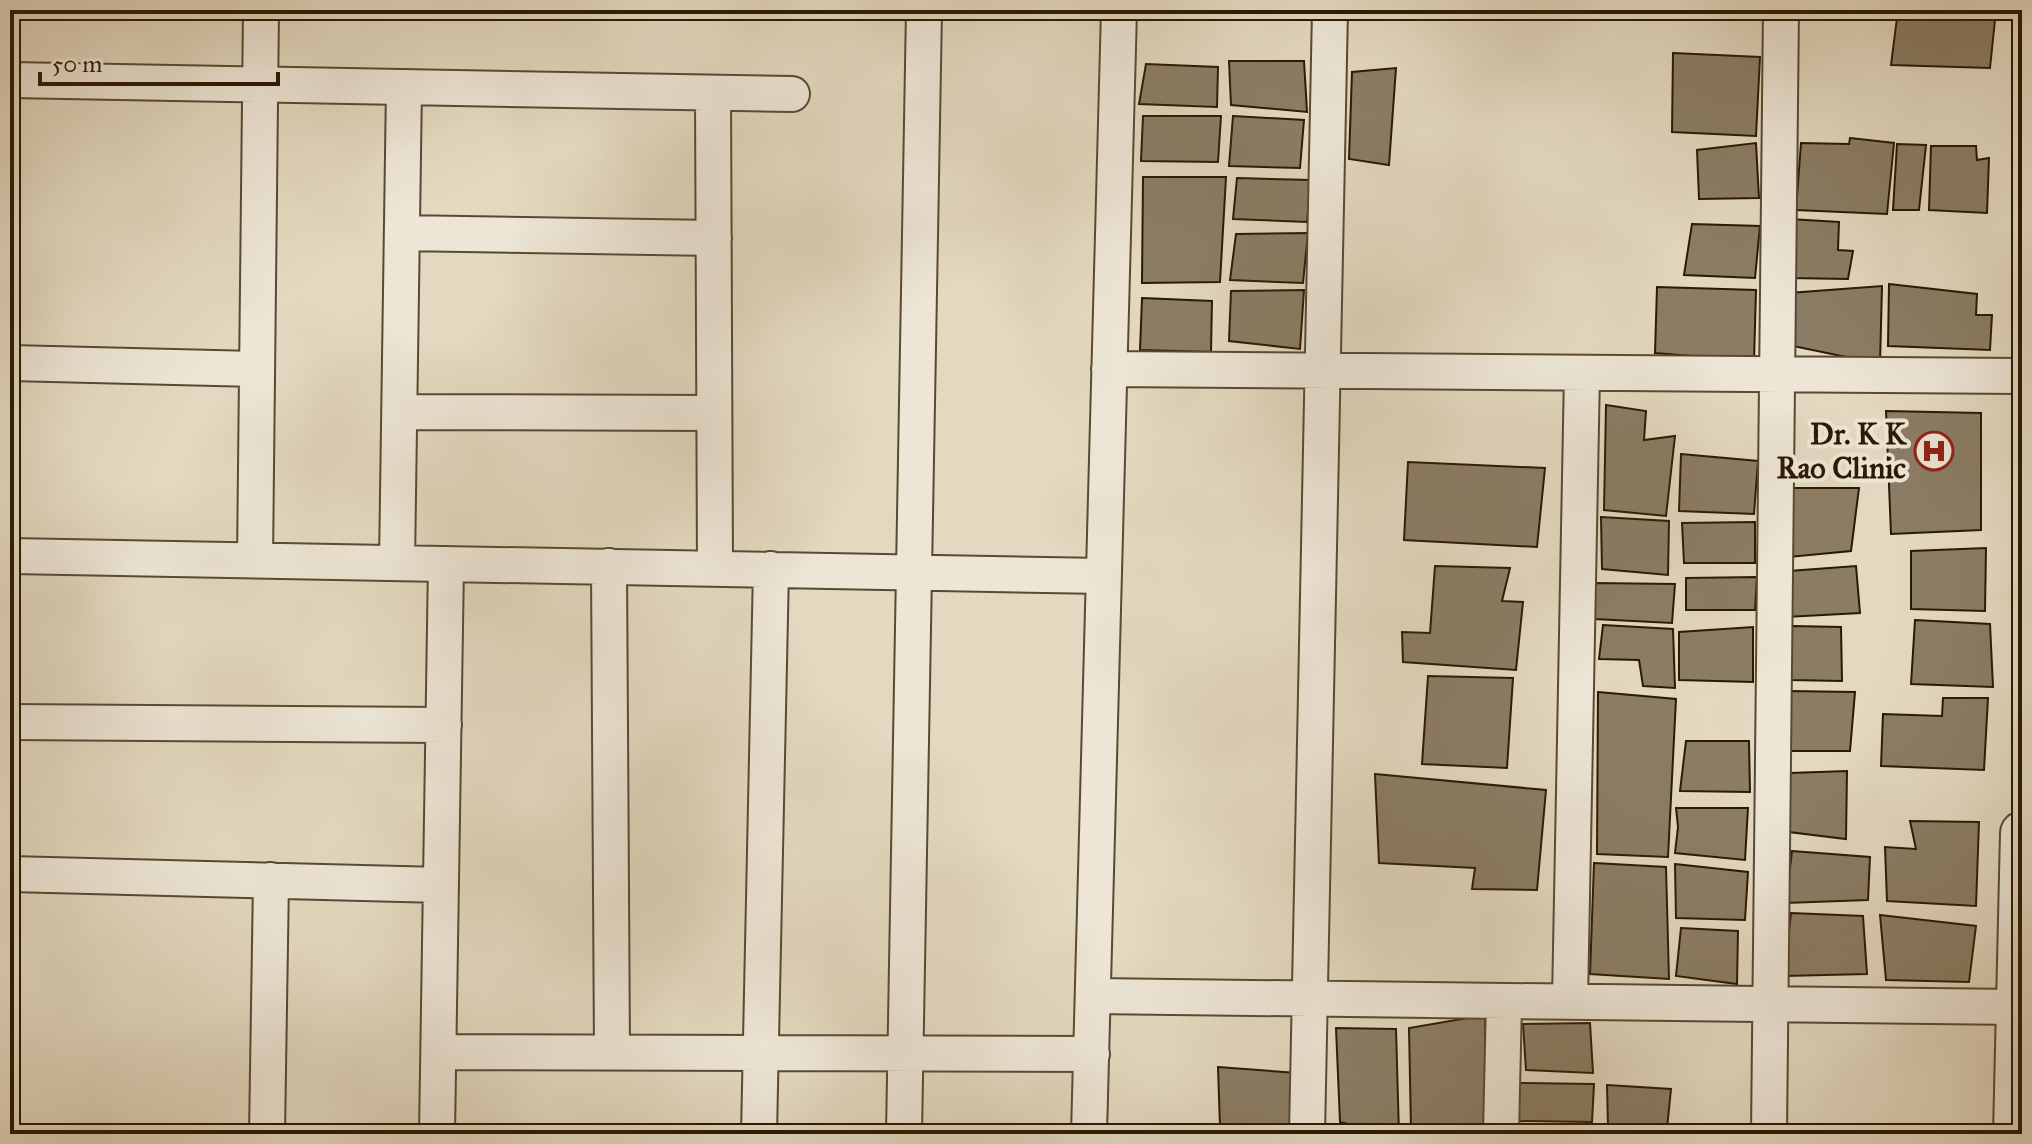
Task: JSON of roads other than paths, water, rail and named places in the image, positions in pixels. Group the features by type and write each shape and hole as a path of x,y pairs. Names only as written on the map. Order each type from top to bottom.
{"street":[{"path":"255,560 261,10"},
{"path":"904,1134 924,10"},
{"path":"1089,1134 1119,10"},
{"path":"1307,1134 1330,10"},
{"path":"1769,1134 1781,10"},
{"path":"10,80 792,94"},
{"path":"397,563 404,87"},
{"path":"713,93 715,568"},
{"path":"402,233 714,238"},
{"path":"10,363 257,369"},
{"path":"1109,369 2022,376"},
{"path":"1570,1001 1582,373"},
{"path":"400,412 714,413"},
{"path":"10,556 1104,576"},
{"path":"437,1134 446,564"},
{"path":"609,566 612,1052"},
{"path":"759,1134 771,569"},
{"path":"10,722 444,725"},
{"path":"2015,1134 2022,833"},
{"path":"10,874 441,885"},
{"path":"267,1134 271,880"},
{"path":"1093,996 2018,1007"},
{"path":"1501,1134 1504,1001"},
{"path":"439,1052 1092,1054"}],"place":[{"name":"Dr. K K Rao Clinic","path":"1934,451"}]}
